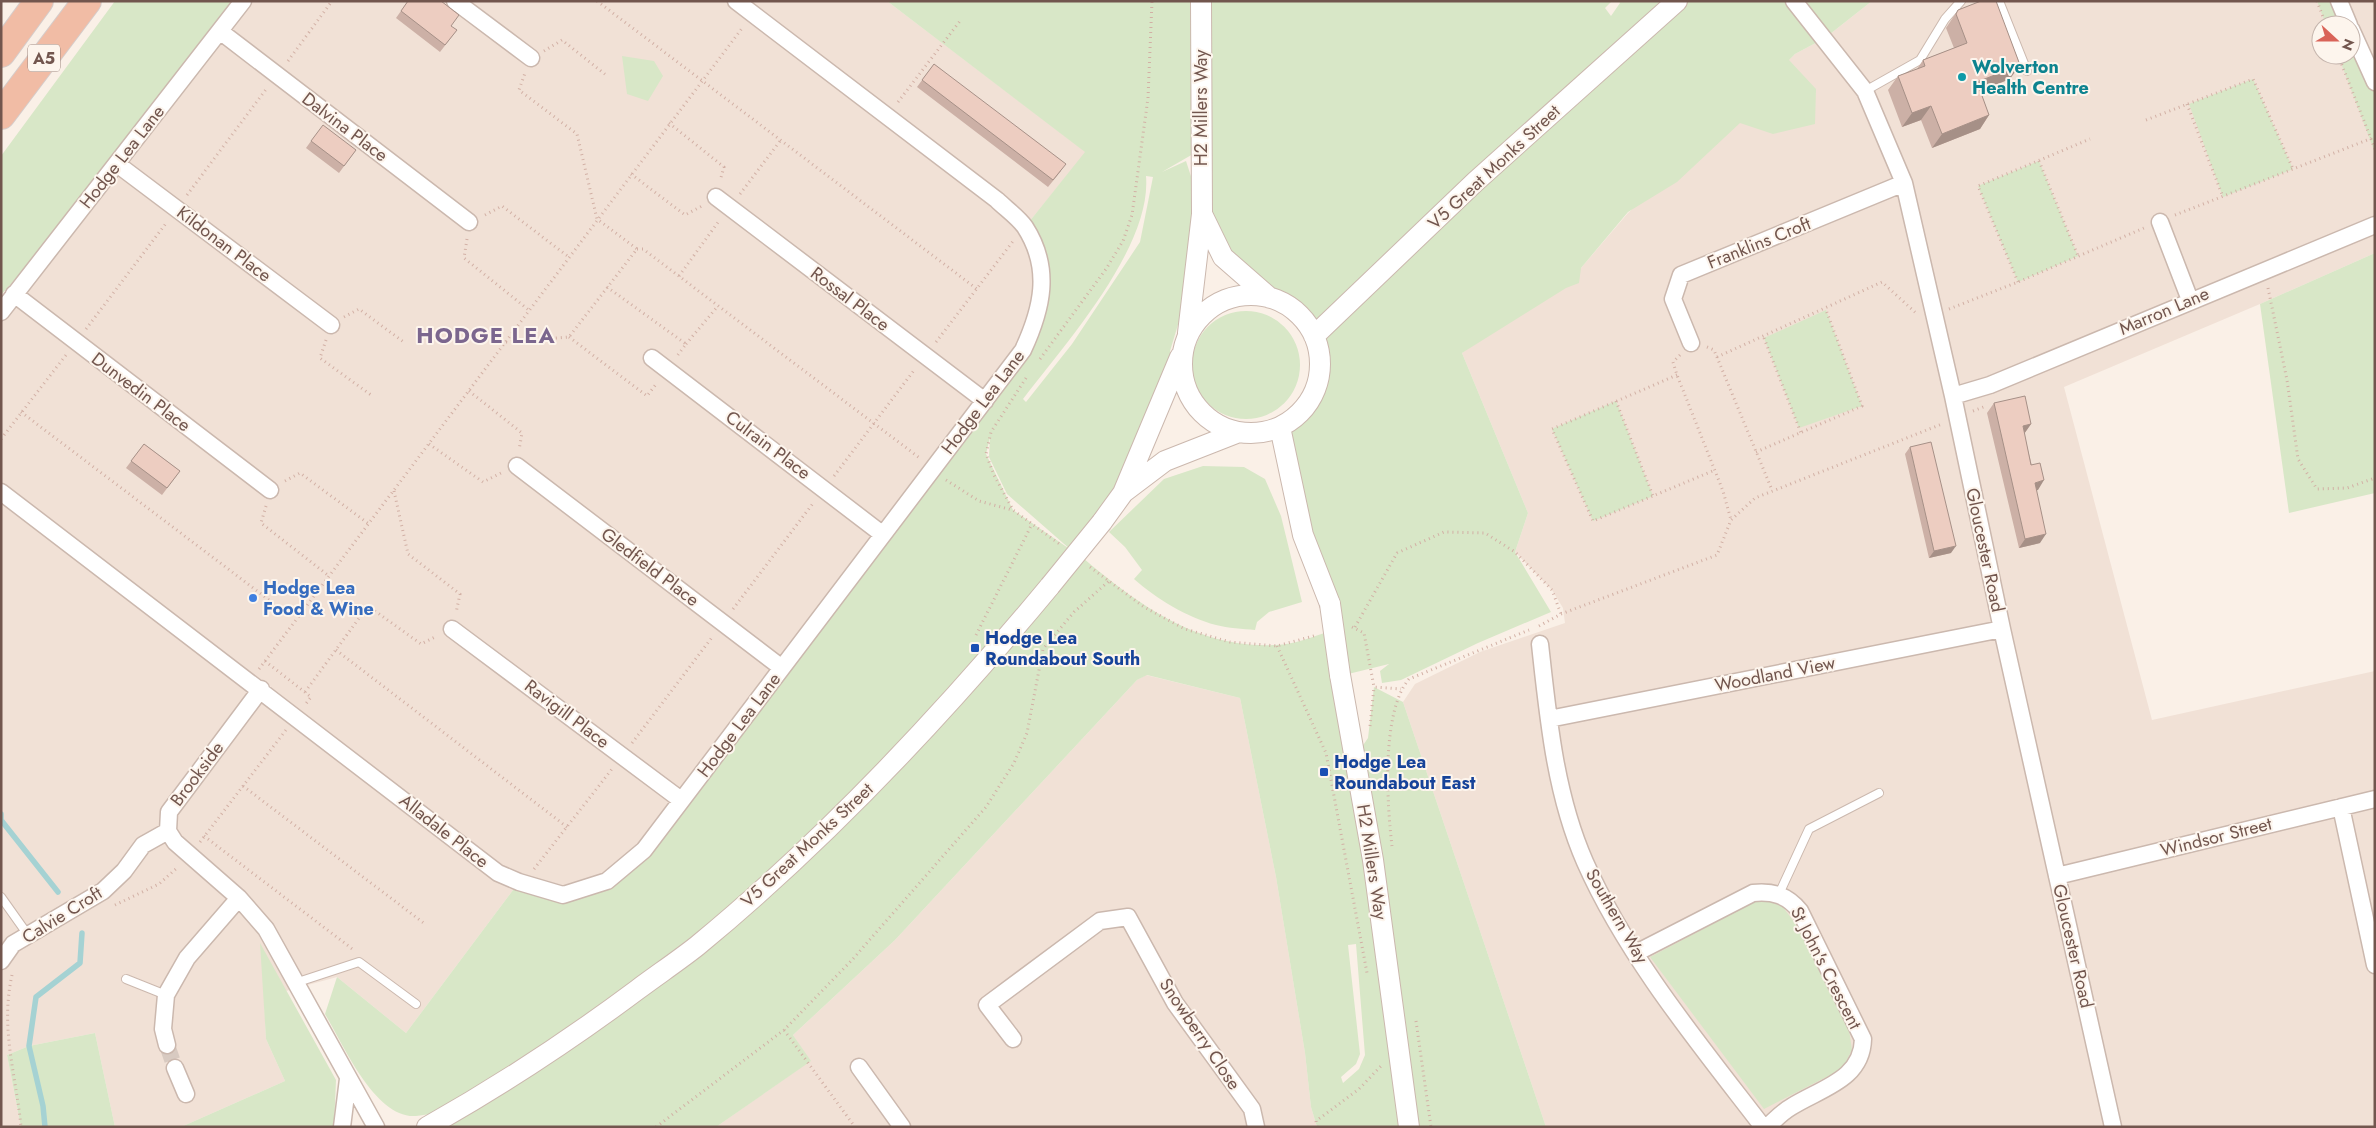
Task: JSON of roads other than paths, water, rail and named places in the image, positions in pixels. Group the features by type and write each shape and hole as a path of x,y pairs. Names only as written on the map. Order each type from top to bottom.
{"highway":[{"name":"A5","path":"1,53 39,1"},
{"name":"A5","path":"1,115 87,1"}],"street":[{"name":"Hodge Lea Lane","path":"1,312 221,32 243,1"},
{"path":"455,1 531,58"},
{"name":"Hodge Lea Lane","path":"644,850 1023,350 1037,320 1042,294 1042,278 1037,255 1025,227 997,200 736,1"},
{"name":"H2 Millers Way","path":"1185,344 1202,214 1201,1"},
{"name":"V5 Great Monks Street","path":"1314,336 1475,182 1677,1"},
{"name":"Gloucester Road","path":"1794,1 1864,91 1904,183 1953,396 2002,629 2113,1127"},
{"path":"2338,1 2344,15"},
{"name":"Dalvina Place","path":"221,32 470,222"},
{"path":"2361,51 2375,82"},
{"name":"Kildonan Place","path":"117,164 331,325"},
{"name":"Franklins Croft","path":"1691,343 1673,299 1681,275 1904,183"},
{"name":"Rossal Place","path":"716,197 985,401"},
{"name":"H2 Millers Way","path":"1202,214 1223,257 1270,298"},
{"path":"2160,222 2190,300"},
{"name":"Marron Lane","path":"1953,396 1990,385 2190,300 2375,225"},
{"name":"Dunvedin Place","path":"14,294 270,490"},
{"path":"1241,296 1270,298 1288,306 1299,315 1314,336 1318,351 1319,369 1316,385 1304,408 1280,426 1260,432 1239,432 1224,428 1198,409 1190,396 1184,382 1182,366 1185,344 1194,325 1215,305 1241,296"},
{"name":"V5 Great Monks Street","path":"427,1127 467,1104 588,1026 704,940 828,829 895,762 990,658 1102,522 1123,493 1185,344"},
{"name":"Culrain Place","path":"652,358 825,488 882,534"},
{"name":"H2 Millers Way","path":"1280,426 1302,535 1330,604 1340,675 1373,860 1409,1127"},
{"name":"V5 Great Monks Street","path":"1123,493 1164,461 1239,432"},
{"name":"Gledfield Place","path":"517,466 782,668"},
{"path":"1,492 255,685"},
{"name":"Ravigill Place","path":"452,628 681,800"},
{"name":"Woodland View","path":"1548,719 2002,629"},
{"name":"Southern Way","path":"1540,644 1548,719 1560,785 1585,861 1615,921 1636,953 1698,1042 1763,1127"},
{"name":"Alladale Place","path":"255,685 498,873 563,895 607,881 644,850"},
{"name":"Brookside","path":"255,685 169,812 168,831 175,842 239,898 266,930 376,1127"},
{"name":"Windsor Street","path":"2057,876 2375,799"},
{"path":"2341,807 2375,965"},
{"name":"Calvie Croft","path":"8,964 13,944 103,891 124,871 143,845 168,831"},
{"name":"St John's Crescent","path":"1636,953 1753,893 1779,894 1791,900 1800,910 1863,1039 1863,1052 1856,1066 1845,1077 1789,1108 1767,1127"},
{"path":"167,1045 163,1029 166,995 187,958 239,898"},
{"name":"Snowberry Close","path":"1013,1039 986,1005 1100,921 1128,917 1175,1003 1252,1109 1256,1127"},
{"path":"859,1067 902,1127"},
{"path":"175,1068 186,1094"},
{"path":"342,1127 348,1079"}],"lane":[{"path":"1864,91 1920,60 1961,1"},
{"path":"1999,1 2027,71"},
{"path":"1779,894 1809,829 1879,794"},
{"path":"1,897 28,936"},
{"path":"295,983 359,962 416,1004"},
{"path":"126,979 166,995"}],"waterway":[{"path":"1,814 1,820 58,892"},
{"path":"45,1127 43,1106 29,1046 36,997 80,963 82,933"}],"tunnel":[{"path":"167,1045 175,1068"}],"place":[{"name":"Wolverton Health Centre","path":"1962,77"},
{"name":"Hodge Lea Food & Wine","path":"253,598"},
{"name":"Hodge Lea Roundabout South","path":"975,648"},
{"name":"Hodge Lea Roundabout East","path":"1324,772"}],"district":[{"name":"HODGE LEA","path":"486,335"}]}
